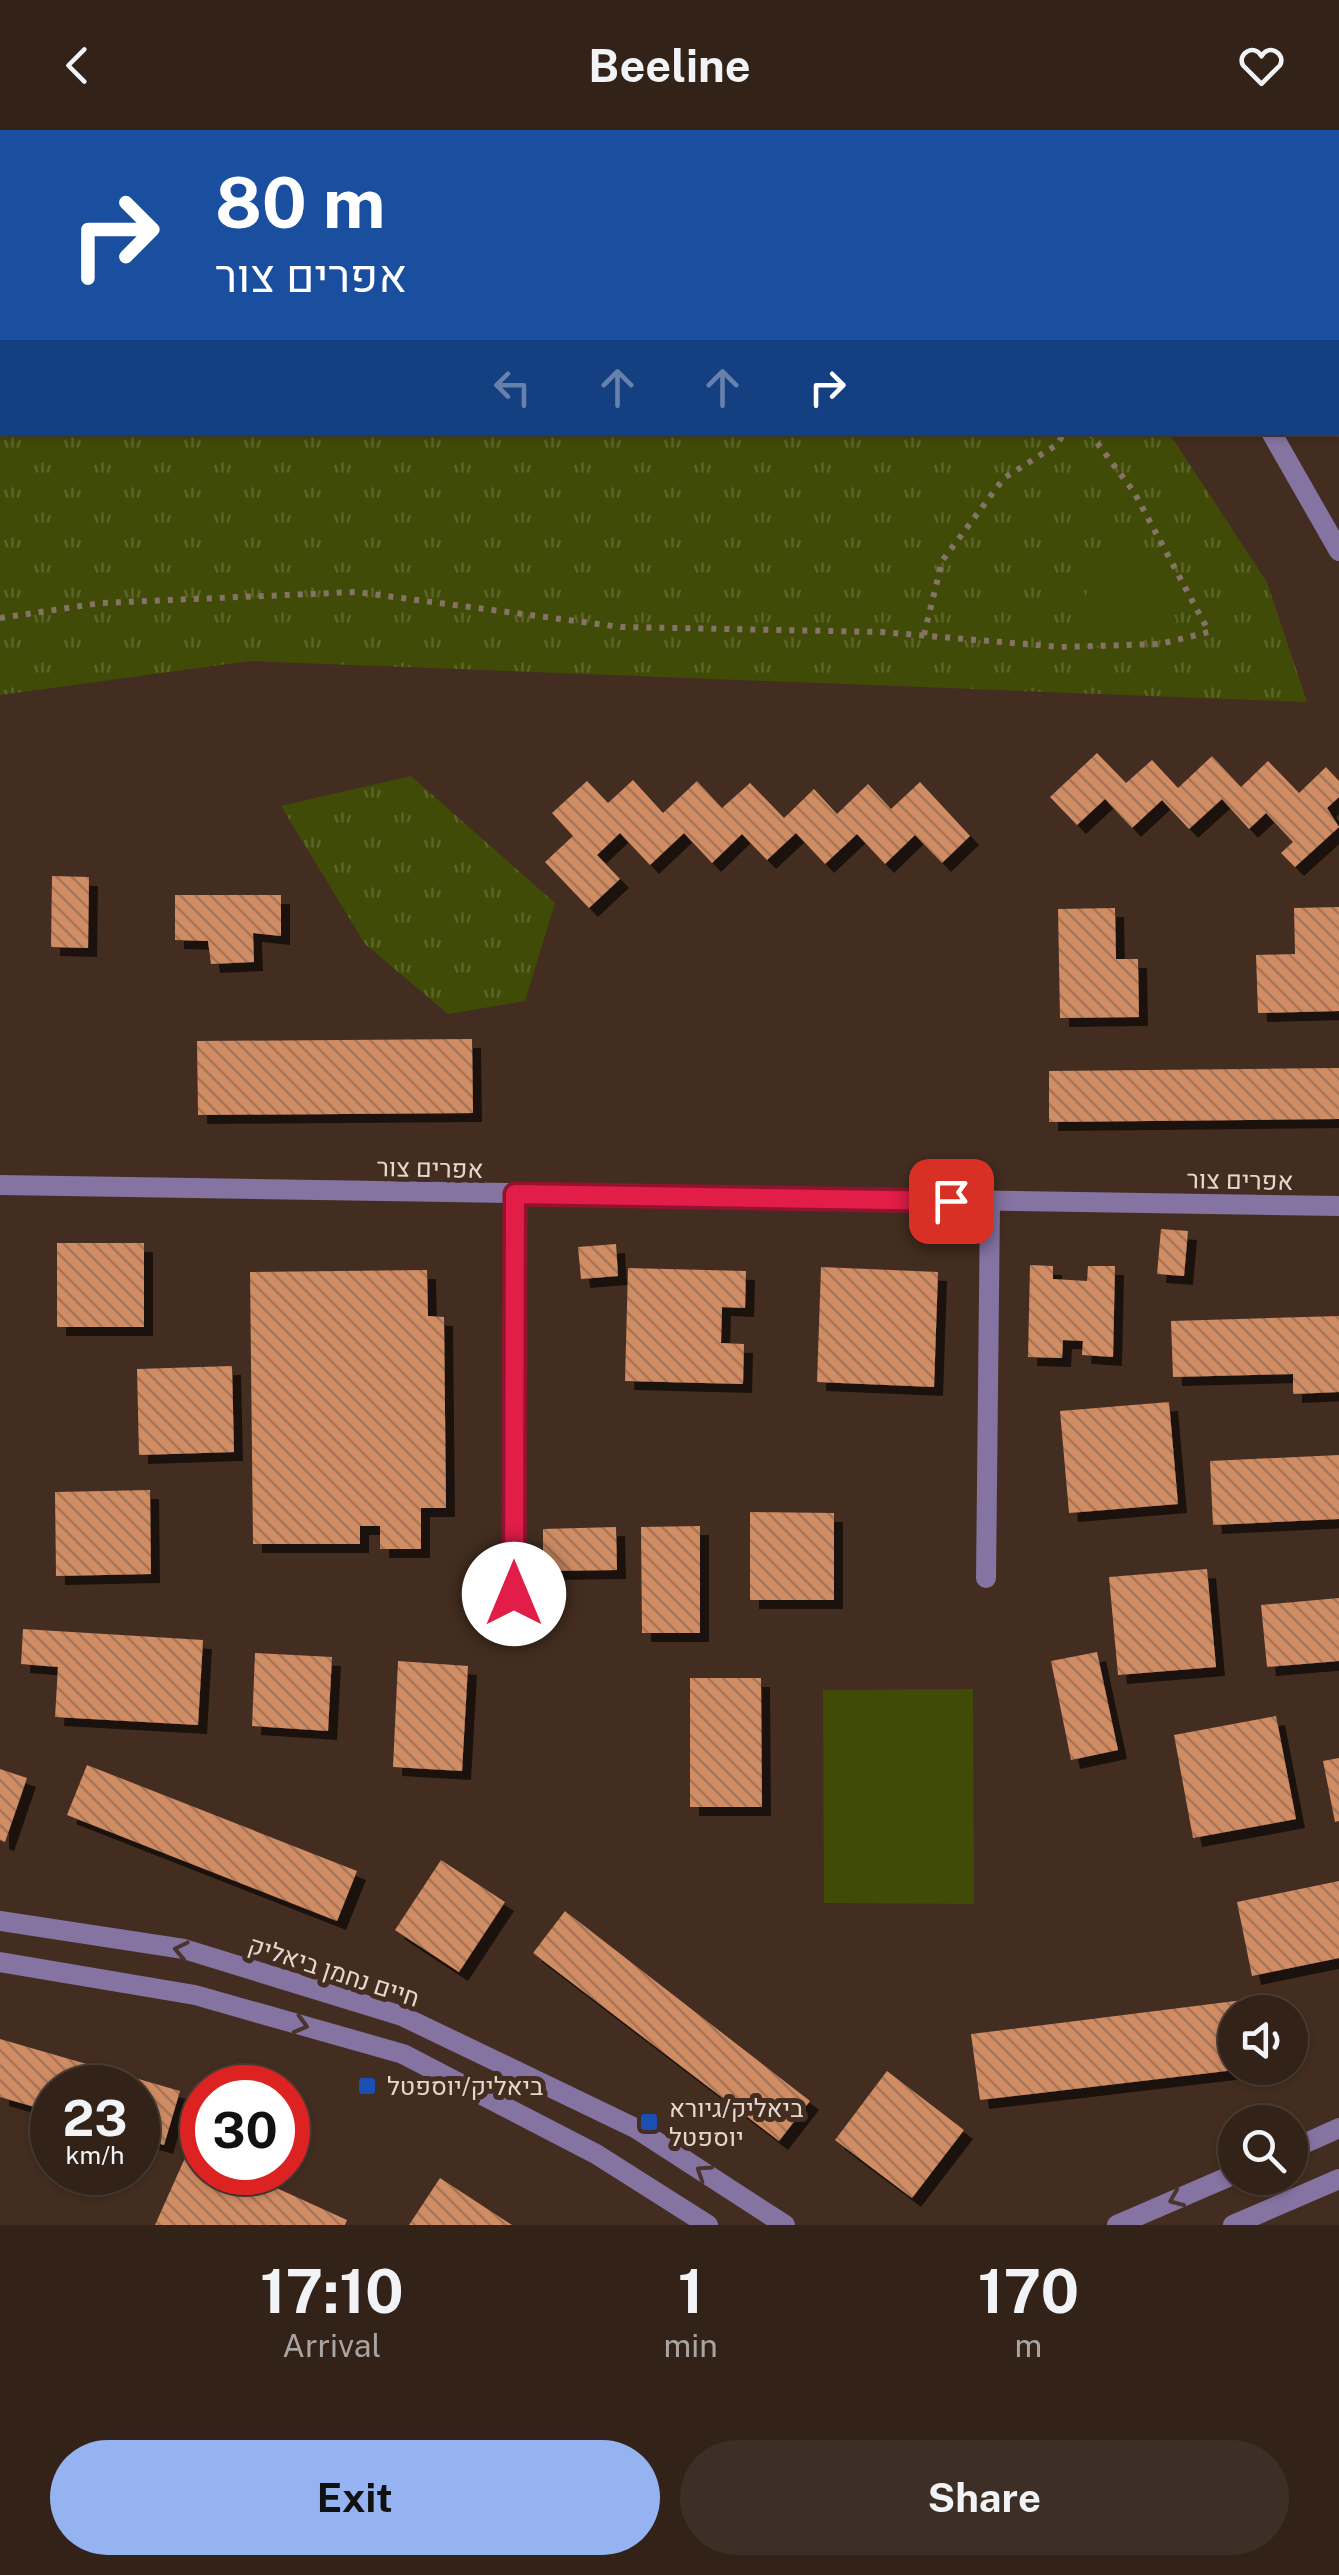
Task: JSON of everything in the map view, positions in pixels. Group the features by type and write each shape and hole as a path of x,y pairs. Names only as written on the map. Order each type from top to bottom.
{"street":[{"path":"1273,435 1339,552"},
{"name":"אפרים צור","path":"0,1185 1339,1206"},
{"path":"514,1594 515,1194"},
{"path":"986,1578 990,1202"},
{"name":"חיים נחמן ביאליק","path":"0,1921 184,1949 402,2016 637,2130 785,2225"},
{"path":"0,1962 194,1996 403,2054 596,2154 708,2225"},
{"path":"1308,2142 1339,2128"},
{"path":"1233,2225 1339,2179"},
{"path":"1117,2225 1218,2181"}],"path":[{"path":"924,636 942,561 1004,478 1058,444 1062,435"},
{"path":"0,618 102,603 356,592 621,627 924,636 1061,647 1160,644 1209,632 1134,492 1091,435"}],"green space":[{"path":"0,435 1170,435 1267,582 1307,702 250,661 0,695"},
{"path":"1131,534 1177,621 1119,645 1077,647 1089,580"},
{"path":"411,776 555,903 525,1001 448,1014 365,944 281,806"},
{"path":"973,1689 974,1904 824,1903 823,1690"}],"building":[{"path":"1097,753 1126,783 1152,760 1178,788 1212,756 1241,787 1268,761 1299,793 1326,767 1339,781 1339,797 1327,808 1339,827 1295,867 1281,853 1293,842 1266,813 1249,829 1222,799 1189,829 1162,800 1132,828 1105,799 1077,825 1050,797"},
{"path":"633,780 663,813 697,781 722,808 750,783 784,818 814,789 837,814 868,784 891,809 920,782 970,836 942,863 915,835 885,864 857,834 825,864 796,833 767,860 742,834 712,863 684,833 650,865 620,833 597,855 620,879 589,908 545,862 573,836 552,813 587,781 608,803"},
{"path":"52,876 89,877 88,948 51,947"},
{"path":"175,895 281,895 281,936 253,933 254,962 211,964 208,941 175,940"},
{"path":"1339,907 1339,1011 1258,1013 1256,955 1295,954 1294,908"},
{"path":"1115,908 1116,959 1138,959 1139,1017 1060,1018 1058,909"},
{"path":"472,1039 473,1113 198,1115 197,1041"},
{"path":"1339,1068 1339,1119 1049,1122 1049,1071"},
{"path":"1161,1229 1188,1231 1184,1276 1157,1274"},
{"path":"57,1243 144,1243 144,1327 57,1327"},
{"path":"616,1244 618,1276 581,1279 578,1247"},
{"path":"1030,1265 1053,1266 1053,1279 1087,1281 1088,1266 1115,1266 1113,1357 1082,1355 1083,1341 1063,1340 1062,1358 1028,1357"},
{"path":"821,1267 938,1272 934,1387 817,1382"},
{"path":"628,1268 746,1271 745,1308 722,1307 721,1343 744,1344 743,1384 625,1381"},
{"path":"427,1270 428,1316 444,1317 446,1508 421,1508 421,1549 380,1549 380,1526 360,1526 360,1544 253,1544 250,1272"},
{"path":"1339,1316 1339,1392 1293,1394 1293,1374 1173,1377 1171,1321"},
{"path":"232,1366 234,1452 139,1455 137,1369"},
{"path":"1169,1402 1178,1504 1069,1513 1060,1411"},
{"path":"1339,1455 1339,1519 1213,1525 1210,1461"},
{"path":"150,1490 151,1574 56,1576 55,1492"},
{"path":"750,1512 834,1513 834,1600 750,1600"},
{"path":"700,1526 700,1633 642,1633 641,1527"},
{"path":"616,1527 617,1570 543,1571 543,1529"},
{"path":"1207,1569 1216,1667 1118,1675 1109,1577"},
{"path":"1339,1598 1339,1661 1267,1667 1261,1605"},
{"path":"23,1629 203,1640 198,1725 55,1717 58,1667 21,1664"},
{"path":"1097,1652 1118,1750 1071,1760 1051,1661"},
{"path":"255,1653 332,1657 328,1731 252,1726"},
{"path":"398,1661 468,1666 462,1771 393,1767"},
{"path":"690,1678 761,1678 762,1807 690,1807"},
{"path":"1276,1716 1296,1819 1193,1838 1174,1735"},
{"path":"1339,1758 1339,1821 1335,1822 1323,1761"},
{"path":"87,1765 357,1871 337,1921 67,1815"},
{"path":"0,1769 27,1778 5,1842 0,1840"},
{"path":"441,1860 505,1902 459,1972 395,1930"},
{"path":"1339,1881 1339,1958 1252,1976 1237,1902"},
{"path":"565,1911 810,2101 779,2141 533,1953"},
{"path":"1218,2003 1218,2072 980,2100 971,2034"},
{"path":"0,2039 90,2065 30,2065 30,2106 0,2097"},
{"path":"887,2071 964,2130 912,2198 835,2140"},
{"path":"160,2085 180,2091 164,2145 160,2144"},
{"path":"180,2169 180,2195 292,2195 347,2220 345,2225 155,2225"},
{"path":"440,2178 512,2225 409,2225"}],"place":[{"name":"ביאליק/יוספטל","path":"367,2086"},
{"name":"ביאליק/גיורא יוספטל","path":"649,2122"}],"route":[{"path":"514,1594 515,1194 951,1201"}]}
